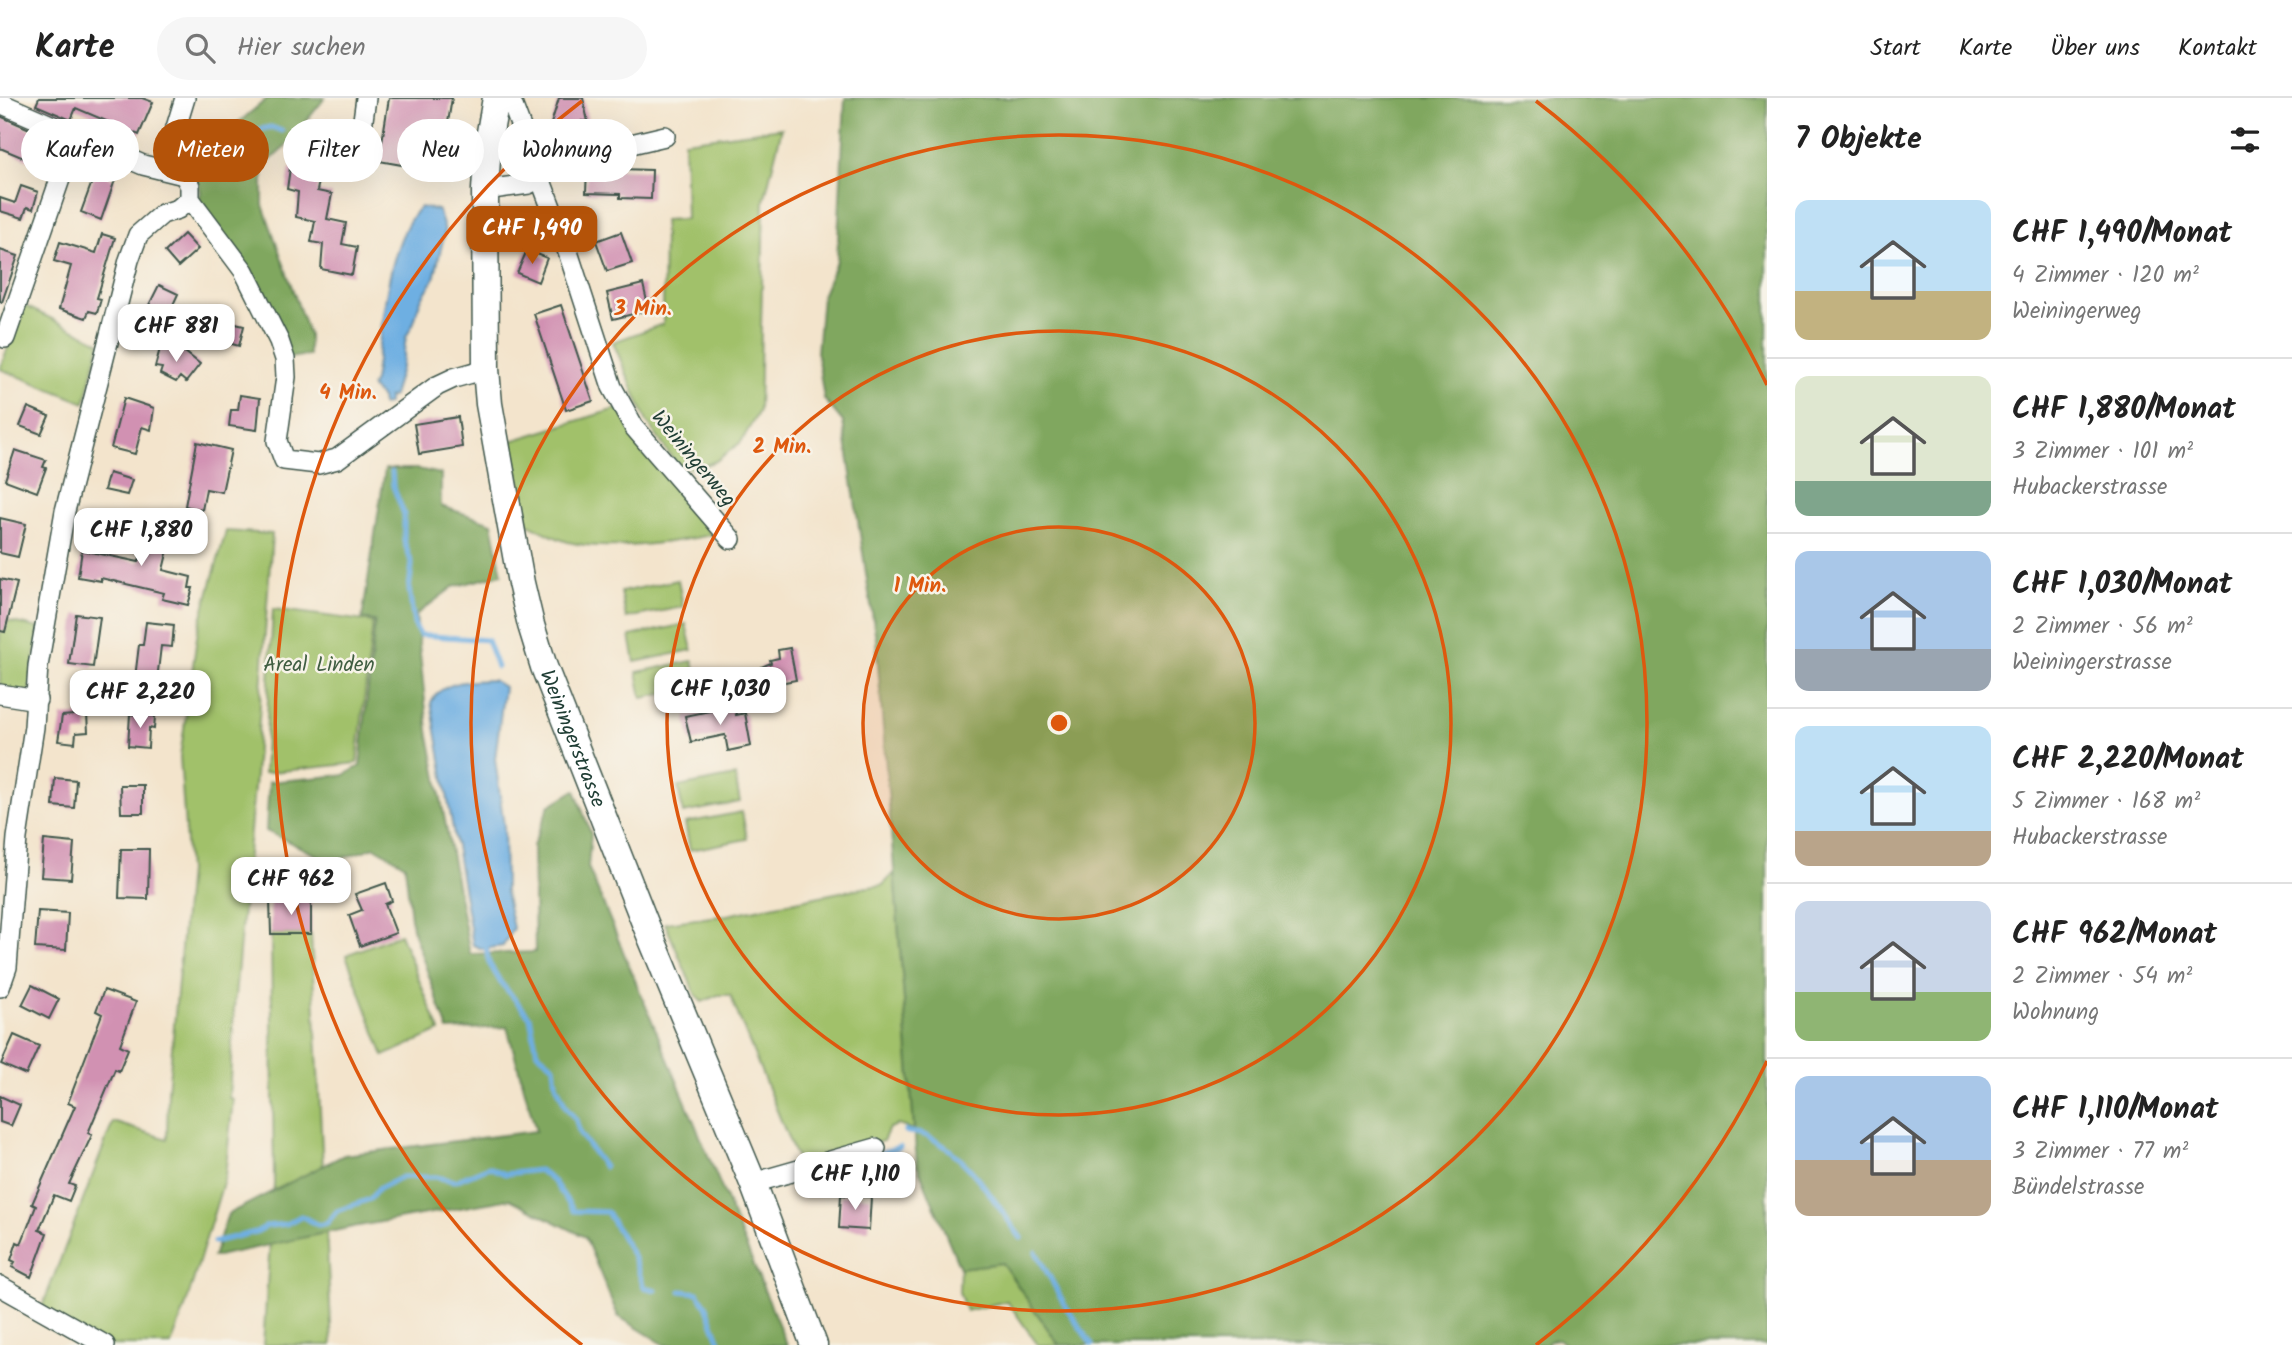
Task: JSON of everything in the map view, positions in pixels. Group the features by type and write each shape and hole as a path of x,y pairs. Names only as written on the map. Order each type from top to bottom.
{"street":[{"path":"179,119 185,98"},
{"path":"363,119 366,98"},
{"name":"Weiningerstrasse","path":"496,98 488,144 485,190 486,369 492,433 534,637 645,923 753,1183 814,1345"},
{"name":"Weiningerweg","path":"510,98 517,119"},
{"path":"0,103 37,119"},
{"path":"637,143 665,136"},
{"path":"139,163 184,175 190,186 190,199 244,271 279,341 285,359 286,377 276,441 284,460 318,464 337,459 437,386 454,377 486,369"},
{"path":"5,338 59,182"},
{"path":"485,190 531,182"},
{"name":"Weiningerweg","path":"543,182 612,387 634,427 731,539"},
{"path":"0,987 7,967 16,838 37,701 38,666 62,524 128,260 138,235 162,214 178,209 190,199"},
{"path":"0,694 37,701"},
{"path":"753,1183 876,1149"},
{"path":"0,1286 105,1345"}],"green space":[{"path":"268,98 325,98 308,119 283,119 283,149 269,162 269,119 243,119"},
{"path":"845,98 1767,98 1767,1345 1565,1345 1558,1339 1548,1341 1548,1345 1059,1345 1002,1263 960,1268 917,1165 876,639 843,422 824,399 817,353 822,296 837,260"},
{"path":"782,128 764,201 759,411 741,442 716,461 694,469 677,465 647,422 613,342 663,324 664,220 686,219 684,141"},
{"path":"198,182 263,182 263,205 309,336 309,355 289,358 198,203 201,192"},
{"path":"23,305 100,342 85,403 0,369"},
{"path":"619,408 711,535 620,546 584,545 568,542 528,524 511,441"},
{"path":"385,469 418,469 441,474 441,506 492,523 502,574 453,587 416,615 428,730 470,954 535,952 533,846 549,806 575,790 591,834 588,867 787,1345 665,1345 618,1316 585,1237 510,1199 353,1227 213,1257 228,1214 344,1155 536,1131 507,1027 448,1030 412,928 405,865 375,847 331,862 266,831 269,782 344,775 360,766 375,621 362,619"},
{"path":"226,531 272,534 255,776 234,1008 229,1098 233,1099 225,1176 171,1345 105,1345 41,1310 113,1122 167,1139 168,1092 188,871 180,757 198,630"},
{"path":"678,580 683,607 626,618 621,592"},
{"name":"Areal Linden","path":"273,609 373,622 357,763 264,773"},
{"path":"0,619 39,628 29,694 0,688"},
{"path":"686,624 692,650 635,662 630,636"},
{"path":"693,661 699,687 642,698 637,672"},
{"path":"735,776 740,802 683,813 678,787"},
{"path":"742,812 747,839 690,850 685,823"},
{"path":"894,873 914,1130 898,1125 889,1128 883,1141 807,1164 799,1162 730,995 718,995 702,1002 696,996 665,923 727,915 883,885"},
{"path":"271,934 311,934 332,1345 263,1345 274,1184"},
{"path":"400,934 440,1031 384,1056 346,955"},
{"path":"1002,1263 1059,1345 1038,1345 1007,1301 966,1311 959,1292 960,1268"}],"water":[{"path":"420,207 438,210 445,231 434,279 420,301 406,337 393,396 388,398 388,404 382,405 381,398 371,387 387,289 400,242"},
{"path":"493,680 504,687 495,759 504,826 505,892 513,928 503,946 482,949 473,945 431,702 442,689 458,683"}],"building":[{"path":"39,98 142,98 153,102 139,135 139,119 102,119 76,108 71,119 69,119 36,105"},
{"path":"389,98 452,98 449,119 397,119 397,164 383,162 383,136"},
{"path":"559,98 583,98 587,119 552,119"},
{"path":"0,116 21,125 21,157 0,148"},
{"path":"637,170 652,170 651,199 620,198 620,194 586,193 586,182 637,182"},
{"path":"92,182 114,182 101,220 81,212"},
{"path":"288,182 319,182 317,191 332,194 327,219 346,223 342,244 357,247 352,275 321,269 323,244 311,242 315,221 296,217 298,192 287,189"},
{"path":"21,186 38,192 33,209 27,207 23,218 0,211 0,198 15,203"},
{"path":"621,232 632,263 607,271 596,241"},
{"path":"102,234 115,238 97,298 101,299 97,313 89,311 86,318 59,309 71,266 54,261 60,242 96,253"},
{"path":"184,234 198,249 178,267 165,252"},
{"path":"0,250 18,256 2,302 0,302"},
{"path":"527,250 547,258 538,282 517,273"},
{"path":"643,284 649,310 613,319 607,293"},
{"path":"159,285 178,294 167,318 147,309"},
{"path":"561,305 593,401 566,410 534,314"},
{"path":"223,321 244,326 239,346 218,340"},
{"path":"161,345 185,352 200,364 186,382 180,377 176,382 160,374 162,368 155,367"},
{"path":"240,395 260,398 257,430 229,426 231,410 238,410"},
{"path":"124,398 154,408 151,430 142,427 135,454 111,448"},
{"path":"28,407 49,416 41,434 20,426"},
{"path":"458,417 462,447 419,454 414,424"},
{"path":"197,442 231,450 222,492 206,489 202,510 185,506"},
{"path":"15,450 46,460 43,467 46,468 37,492 5,480"},
{"path":"109,473 132,480 127,495 104,490"},
{"path":"0,518 26,524 18,557 0,553"},
{"path":"148,523 173,529 163,570 191,577 189,588 193,588 188,605 162,599 164,593 101,578 101,581 78,577 82,550 139,562"},
{"path":"0,579 17,583 5,632 0,631"},
{"path":"76,614 100,617 93,667 69,664"},
{"path":"146,622 174,625 172,647 161,646 157,680 135,678 139,645 143,645"},
{"path":"790,648 796,680 779,683 780,689 762,693 759,677 763,677 761,667 771,663 770,660 779,658 778,650"},
{"path":"734,706 736,715 745,713 751,746 728,751 725,735 691,742 685,716"},
{"path":"87,714 88,732 76,733 75,743 58,741 62,716"},
{"path":"130,714 155,716 154,729 149,728 148,748 128,746"},
{"path":"55,778 76,780 74,808 53,806"},
{"path":"120,785 143,785 143,813 121,813"},
{"path":"44,840 74,843 71,879 41,877"},
{"path":"121,849 149,849 148,899 119,898"},
{"path":"386,883 392,901 385,904 396,933 360,946 349,915 362,910 355,894"},
{"path":"270,900 311,900 311,934 271,934"},
{"path":"38,911 68,913 66,950 35,948"},
{"path":"32,985 59,999 49,1019 22,1005"},
{"path":"104,990 136,1002 120,1045 128,1049 119,1071 115,1069 88,1133 92,1135 69,1184 75,1186 69,1201 54,1195 39,1230 47,1233 31,1277 12,1267 15,1262 11,1260 17,1242 21,1244 36,1206 32,1204 75,1106 68,1103 102,1014 96,1011"},
{"path":"14,1035 39,1046 26,1075 1,1064"},
{"path":"0,1096 20,1105 11,1126 0,1122"},
{"path":"841,1195 871,1197 869,1230 839,1228"}],"waterway":[{"path":"269,127 282,131"},
{"path":"392,472 393,486 404,514 404,541 412,564 409,589 414,624 420,635 487,640 497,667"},
{"path":"486,948 489,963 501,983 530,1017 537,1052 554,1066 556,1084 566,1107 576,1120 580,1134 604,1167"},
{"path":"905,1131 927,1136 955,1155 980,1181 1021,1238"},
{"path":"880,1153 900,1147"},
{"path":"214,1242 256,1232 267,1226 286,1224 301,1216 318,1225 327,1223 337,1211 370,1199 378,1189 402,1177 436,1177 455,1181 489,1167 505,1174 539,1170 554,1182 574,1211 607,1212 633,1256 644,1287 656,1290"},
{"path":"1036,1252 1066,1307 1092,1345"},
{"path":"681,1291 698,1293 706,1305 721,1345"}]}
